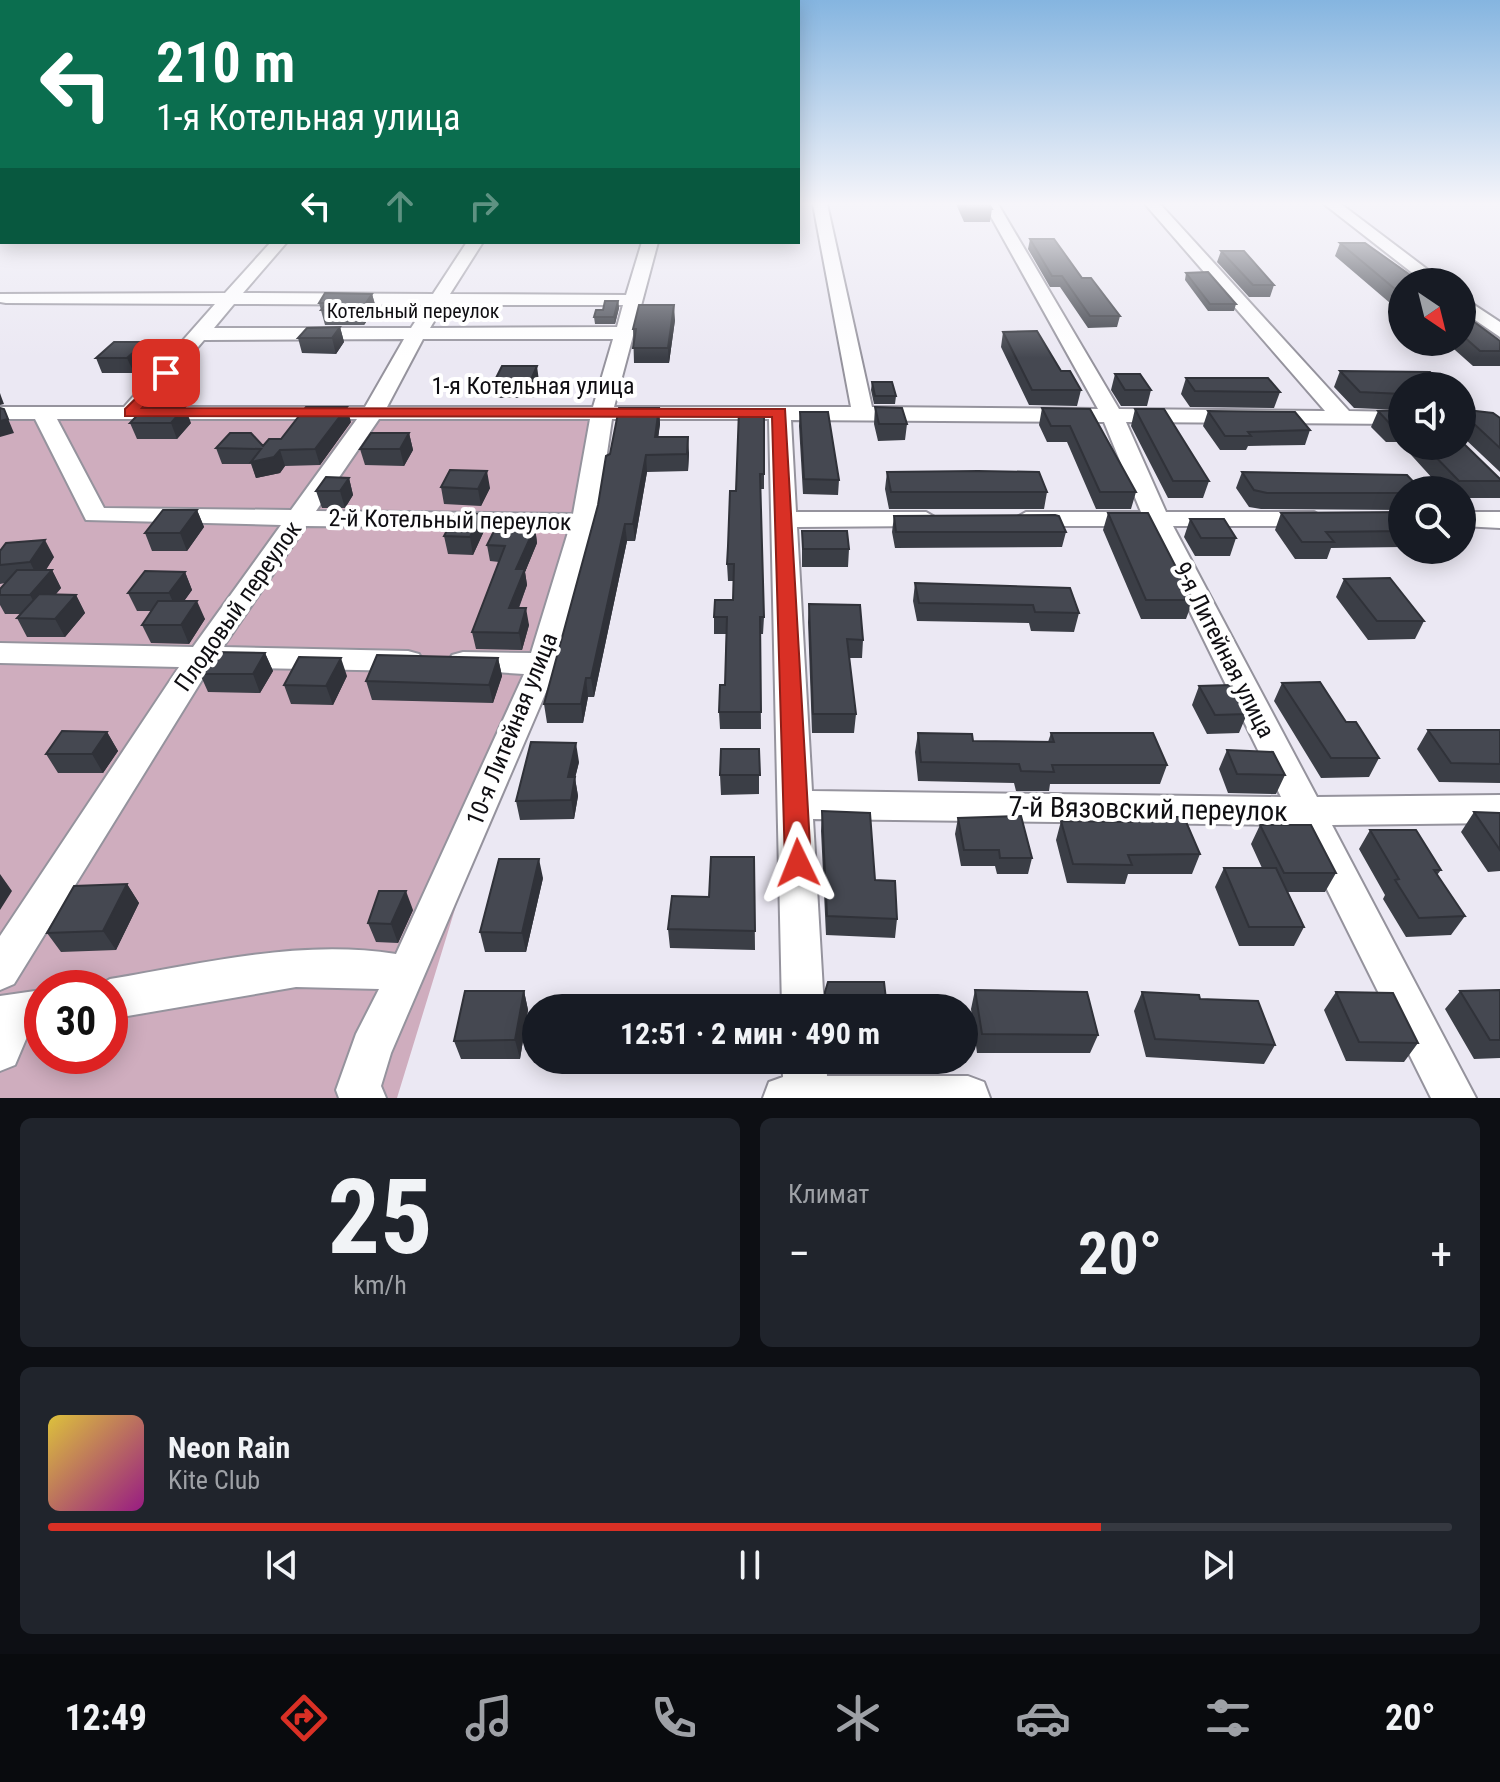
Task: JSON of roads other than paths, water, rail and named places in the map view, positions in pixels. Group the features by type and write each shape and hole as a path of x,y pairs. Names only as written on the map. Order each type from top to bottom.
{"street":[{"path":"130,413 268,255"},
{"name":"Плодовый переулок","path":"0,971 202,657 373,412 417,333 466,255"},
{"name":"10-я Литейная улица","path":"364,1098 358,1090 371,1049 407,975 543,664 584,522 602,413 646,255"},
{"path":"831,255 863,413"},
{"name":"9-я Литейная улица","path":"1020,255 1112,415 1156,518 1454,1098"},
{"path":"1198,255 1343,418"},
{"path":"1399,255 1416,268"},
{"path":"6,298 634,300"},
{"path":"1476,313 1500,331"},
{"name":"Котельный переулок","path":"201,334 625,333"},
{"name":"1-я Котельная улица","path":"0,413 863,413 1388,418"},
{"name":"2-й Котельный переулок","path":"43,413 95,515 584,522"},
{"path":"780,413 803,994"},
{"path":"784,520 955,519"},
{"path":"1001,519 1340,519"},
{"path":"1476,519 1500,520"},
{"path":"0,653 543,664"},
{"name":"7-й Вязовский переулок","path":"796,805 1308,811 1500,809"},
{"path":"128,996 309,967 367,966 407,975"},
{"path":"798,1085 968,1098"}]}
